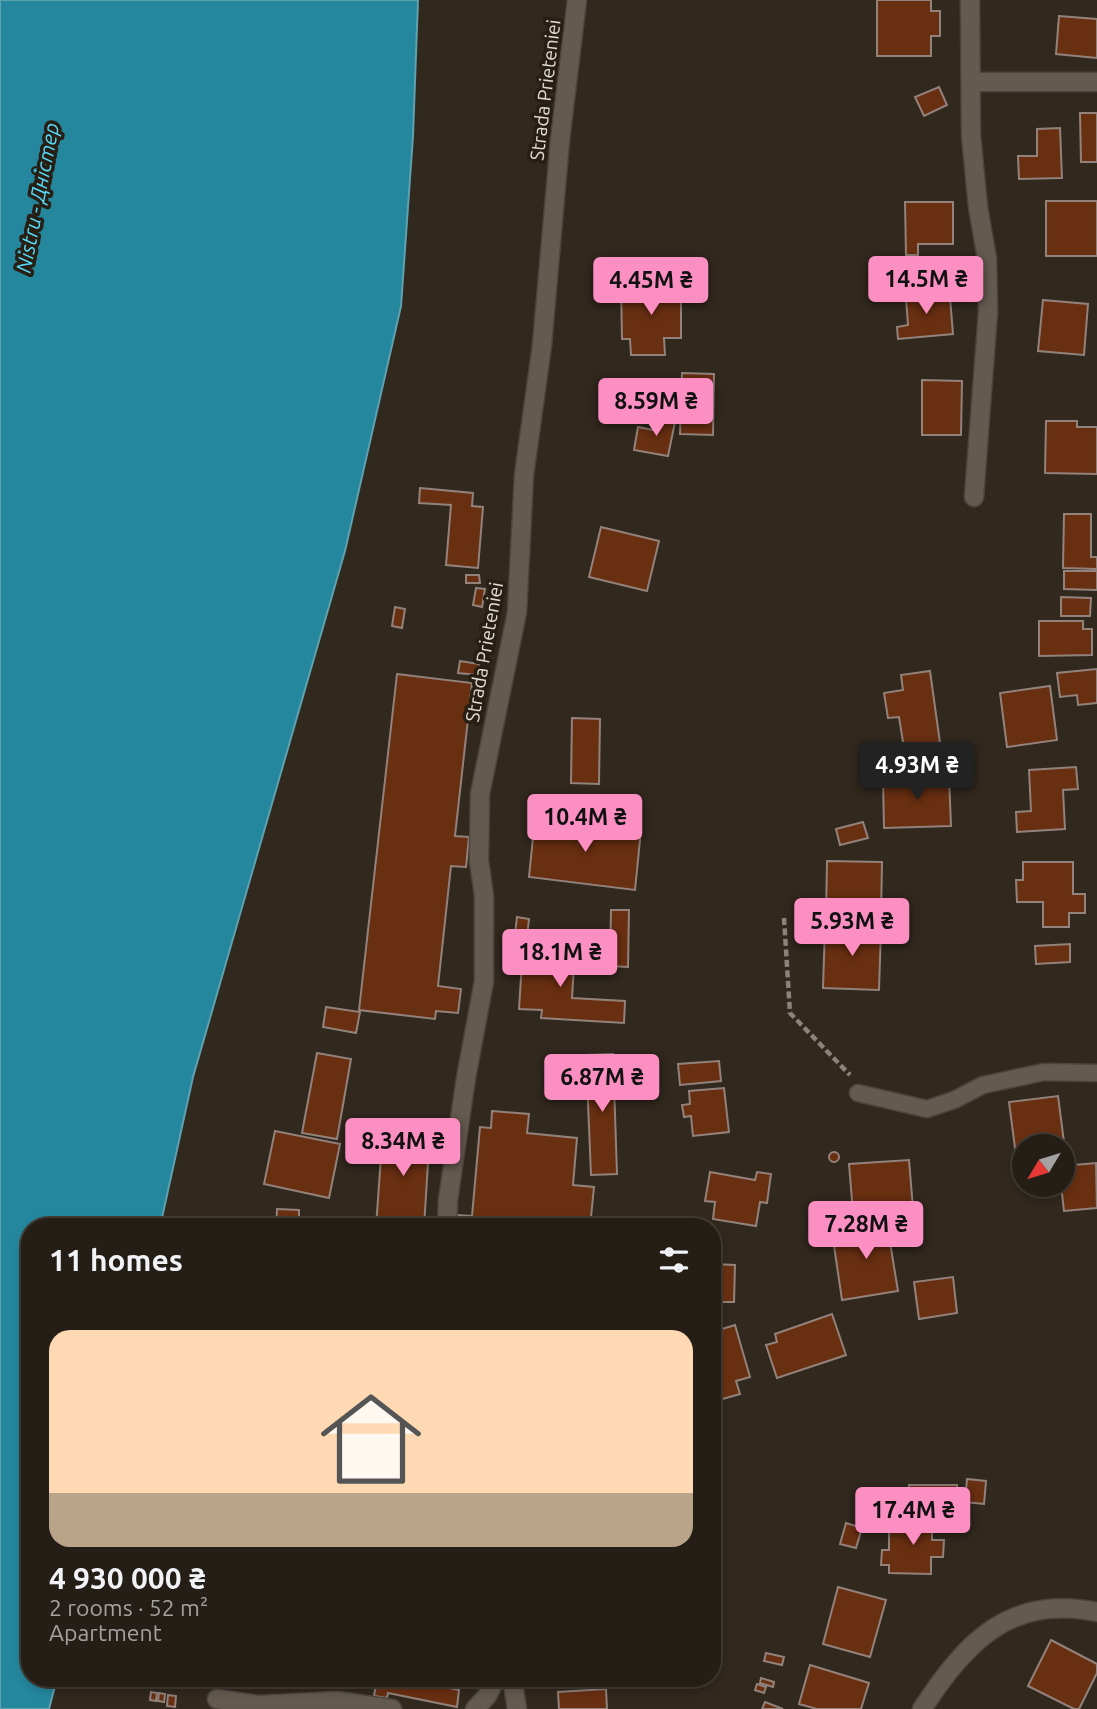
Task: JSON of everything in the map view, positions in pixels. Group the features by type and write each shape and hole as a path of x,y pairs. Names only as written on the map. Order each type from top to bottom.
{"street":[{"name":"Strada Prieteniei","path":"447,1218 466,1078 484,981 484,896 479,861 480,794 517,612 524,475 542,345 560,140 577,0"},
{"path":"970,0 971,135 978,207 987,259 988,312 974,497"},
{"path":"972,82 1097,82"},
{"path":"922,1709 963,1653 988,1631 1014,1616 1041,1610 1097,1612"},
{"path":"475,1709 492,1687"},
{"path":"513,1687 517,1709"},
{"path":"217,1699 258,1705 337,1702 392,1709"}],"lane":[{"path":"858,1093 927,1108 954,1100 983,1084 1044,1072 1097,1073"}],"path":[{"path":"784,918 790,1013 845,1068 858,1093"}],"water":[{"name":"Nistru - Дністер","path":"0,0 418,0 413,136 401,306 345,551 193,1077 162,1218 21,1218 21,1687 55,1687 49,1709 0,1709"}],"building":[{"path":"877,0 931,0 931,11 940,11 940,36 931,36 931,56 877,56"},
{"path":"1059,16 1097,19 1097,58 1056,54"},
{"path":"939,87 947,105 924,116 915,97"},
{"path":"1080,113 1097,113 1097,162 1081,162"},
{"path":"1060,128 1062,178 1019,179 1018,156 1037,156 1037,129"},
{"path":"1046,201 1097,201 1097,256 1046,256"},
{"path":"905,202 953,202 953,244 918,244 918,255 906,255"},
{"path":"917,284 918,299 950,297 953,334 898,339 897,327 908,325 905,285"},
{"path":"621,285 681,285 681,338 664,338 665,355 631,355 630,339 622,339"},
{"path":"1043,300 1088,304 1084,355 1038,351"},
{"path":"682,373 714,374 713,435 680,434"},
{"path":"922,380 962,381 961,435 922,435"},
{"path":"655,418 675,422 668,456 634,450 638,427 653,430"},
{"path":"1046,421 1077,421 1077,427 1097,427 1097,474 1045,473"},
{"path":"420,488 473,493 472,506 483,507 478,568 446,565 451,505 419,503"},
{"path":"1064,514 1091,514 1091,557 1097,557 1097,569 1063,568"},
{"path":"601,527 659,541 647,591 589,577"},
{"path":"1064,571 1097,571 1097,590 1064,589"},
{"path":"466,575 479,575 480,583 466,583"},
{"path":"476,588 485,589 482,607 473,605"},
{"path":"1061,597 1091,598 1090,616 1061,616"},
{"path":"395,607 405,609 402,628 392,626"},
{"path":"1039,621 1083,621 1083,629 1092,629 1092,655 1039,656"},
{"path":"460,661 479,664 478,675 458,673"},
{"path":"1097,669 1097,703 1078,705 1077,695 1060,697 1057,673"},
{"path":"930,671 940,743 904,748 899,717 888,718 884,693 903,690 901,675"},
{"path":"397,674 472,683 455,836 469,837 466,867 451,866 438,986 461,989 458,1013 436,1011 435,1019 359,1010"},
{"path":"1050,686 1057,740 1007,747 1000,693"},
{"path":"572,718 600,719 599,784 571,783"},
{"path":"1076,767 1078,789 1063,790 1065,829 1017,832 1016,812 1031,811 1029,770"},
{"path":"949,776 951,826 884,828 883,779"},
{"path":"535,818 641,830 635,890 529,877"},
{"path":"863,822 868,838 840,845 836,829"},
{"path":"827,861 882,862 881,915 826,914"},
{"path":"1023,862 1073,862 1073,894 1085,894 1085,913 1069,913 1069,927 1043,927 1043,902 1017,902 1016,880 1023,880"},
{"path":"611,910 629,910 628,967 610,966"},
{"path":"517,917 529,919 527,936 515,934"},
{"path":"825,927 881,929 879,990 823,988"},
{"path":"1070,944 1070,962 1036,964 1035,946"},
{"path":"523,946 575,950 572,998 625,1001 624,1023 541,1018 542,1010 519,1009"},
{"path":"326,1007 360,1012 356,1033 323,1027"},
{"path":"317,1053 351,1059 337,1139 302,1133"},
{"path":"613,1054 617,1174 591,1175 586,1055"},
{"path":"719,1061 721,1081 680,1085 678,1064"},
{"path":"724,1088 729,1132 693,1136 691,1116 684,1117 682,1105 690,1104 689,1091"},
{"path":"1058,1096 1063,1134 1013,1134 1009,1102"},
{"path":"492,1111 529,1114 527,1133 577,1138 573,1185 594,1187 591,1218 457,1218 457,1215 472,1216 480,1127 491,1128"},
{"path":"383,1128 430,1131 425,1218 377,1218"},
{"path":"275,1131 340,1144 329,1198 264,1184"},
{"path":"834,1152 838,1153 838,1161 834,1162 830,1161 829,1157 830,1153"},
{"path":"909,1160 913,1208 853,1213 849,1164"},
{"path":"1096,1163 1097,1208 1064,1211 1062,1197 1075,1197 1075,1165"},
{"path":"710,1172 755,1180 757,1172 771,1174 767,1203 760,1202 756,1226 713,1218 715,1202 705,1201"},
{"path":"277,1209 299,1210 299,1218 276,1218"},
{"path":"881,1215 883,1231 888,1230 898,1291 842,1300 833,1239 860,1235 858,1219"},
{"path":"721,1264 735,1265 734,1302 721,1302"},
{"path":"953,1277 957,1313 919,1319 914,1282"},
{"path":"832,1314 846,1355 777,1378 766,1345 777,1342 775,1334"},
{"path":"735,1325 750,1377 736,1381 740,1394 721,1399 721,1329"},
{"path":"967,1479 986,1481 984,1504 965,1502"},
{"path":"909,1485 957,1485 957,1514 909,1514"},
{"path":"908,1515 932,1515 932,1540 944,1540 943,1557 931,1557 931,1574 889,1573 889,1565 881,1565 882,1550 889,1550 889,1528 908,1529"},
{"path":"846,1523 862,1528 856,1548 840,1544"},
{"path":"838,1587 886,1600 870,1657 823,1644"},
{"path":"1051,1640 1097,1664 1097,1673 1079,1709 1028,1686"},
{"path":"766,1653 784,1657 782,1665 764,1661"},
{"path":"810,1665 869,1683 861,1709 817,1709 799,1704"},
{"path":"761,1678 774,1682 773,1687 760,1683"},
{"path":"757,1684 766,1687 764,1693 755,1690"},
{"path":"376,1687 444,1687 459,1690 457,1707 388,1693 387,1698 374,1696"},
{"path":"606,1689 607,1709 559,1709 558,1692"},
{"path":"151,1692 157,1693 156,1701 150,1700"},
{"path":"159,1693 165,1694 164,1702 158,1701"},
{"path":"168,1695 176,1696 175,1707 167,1706"},
{"path":"765,1702 783,1709 762,1709"}]}
